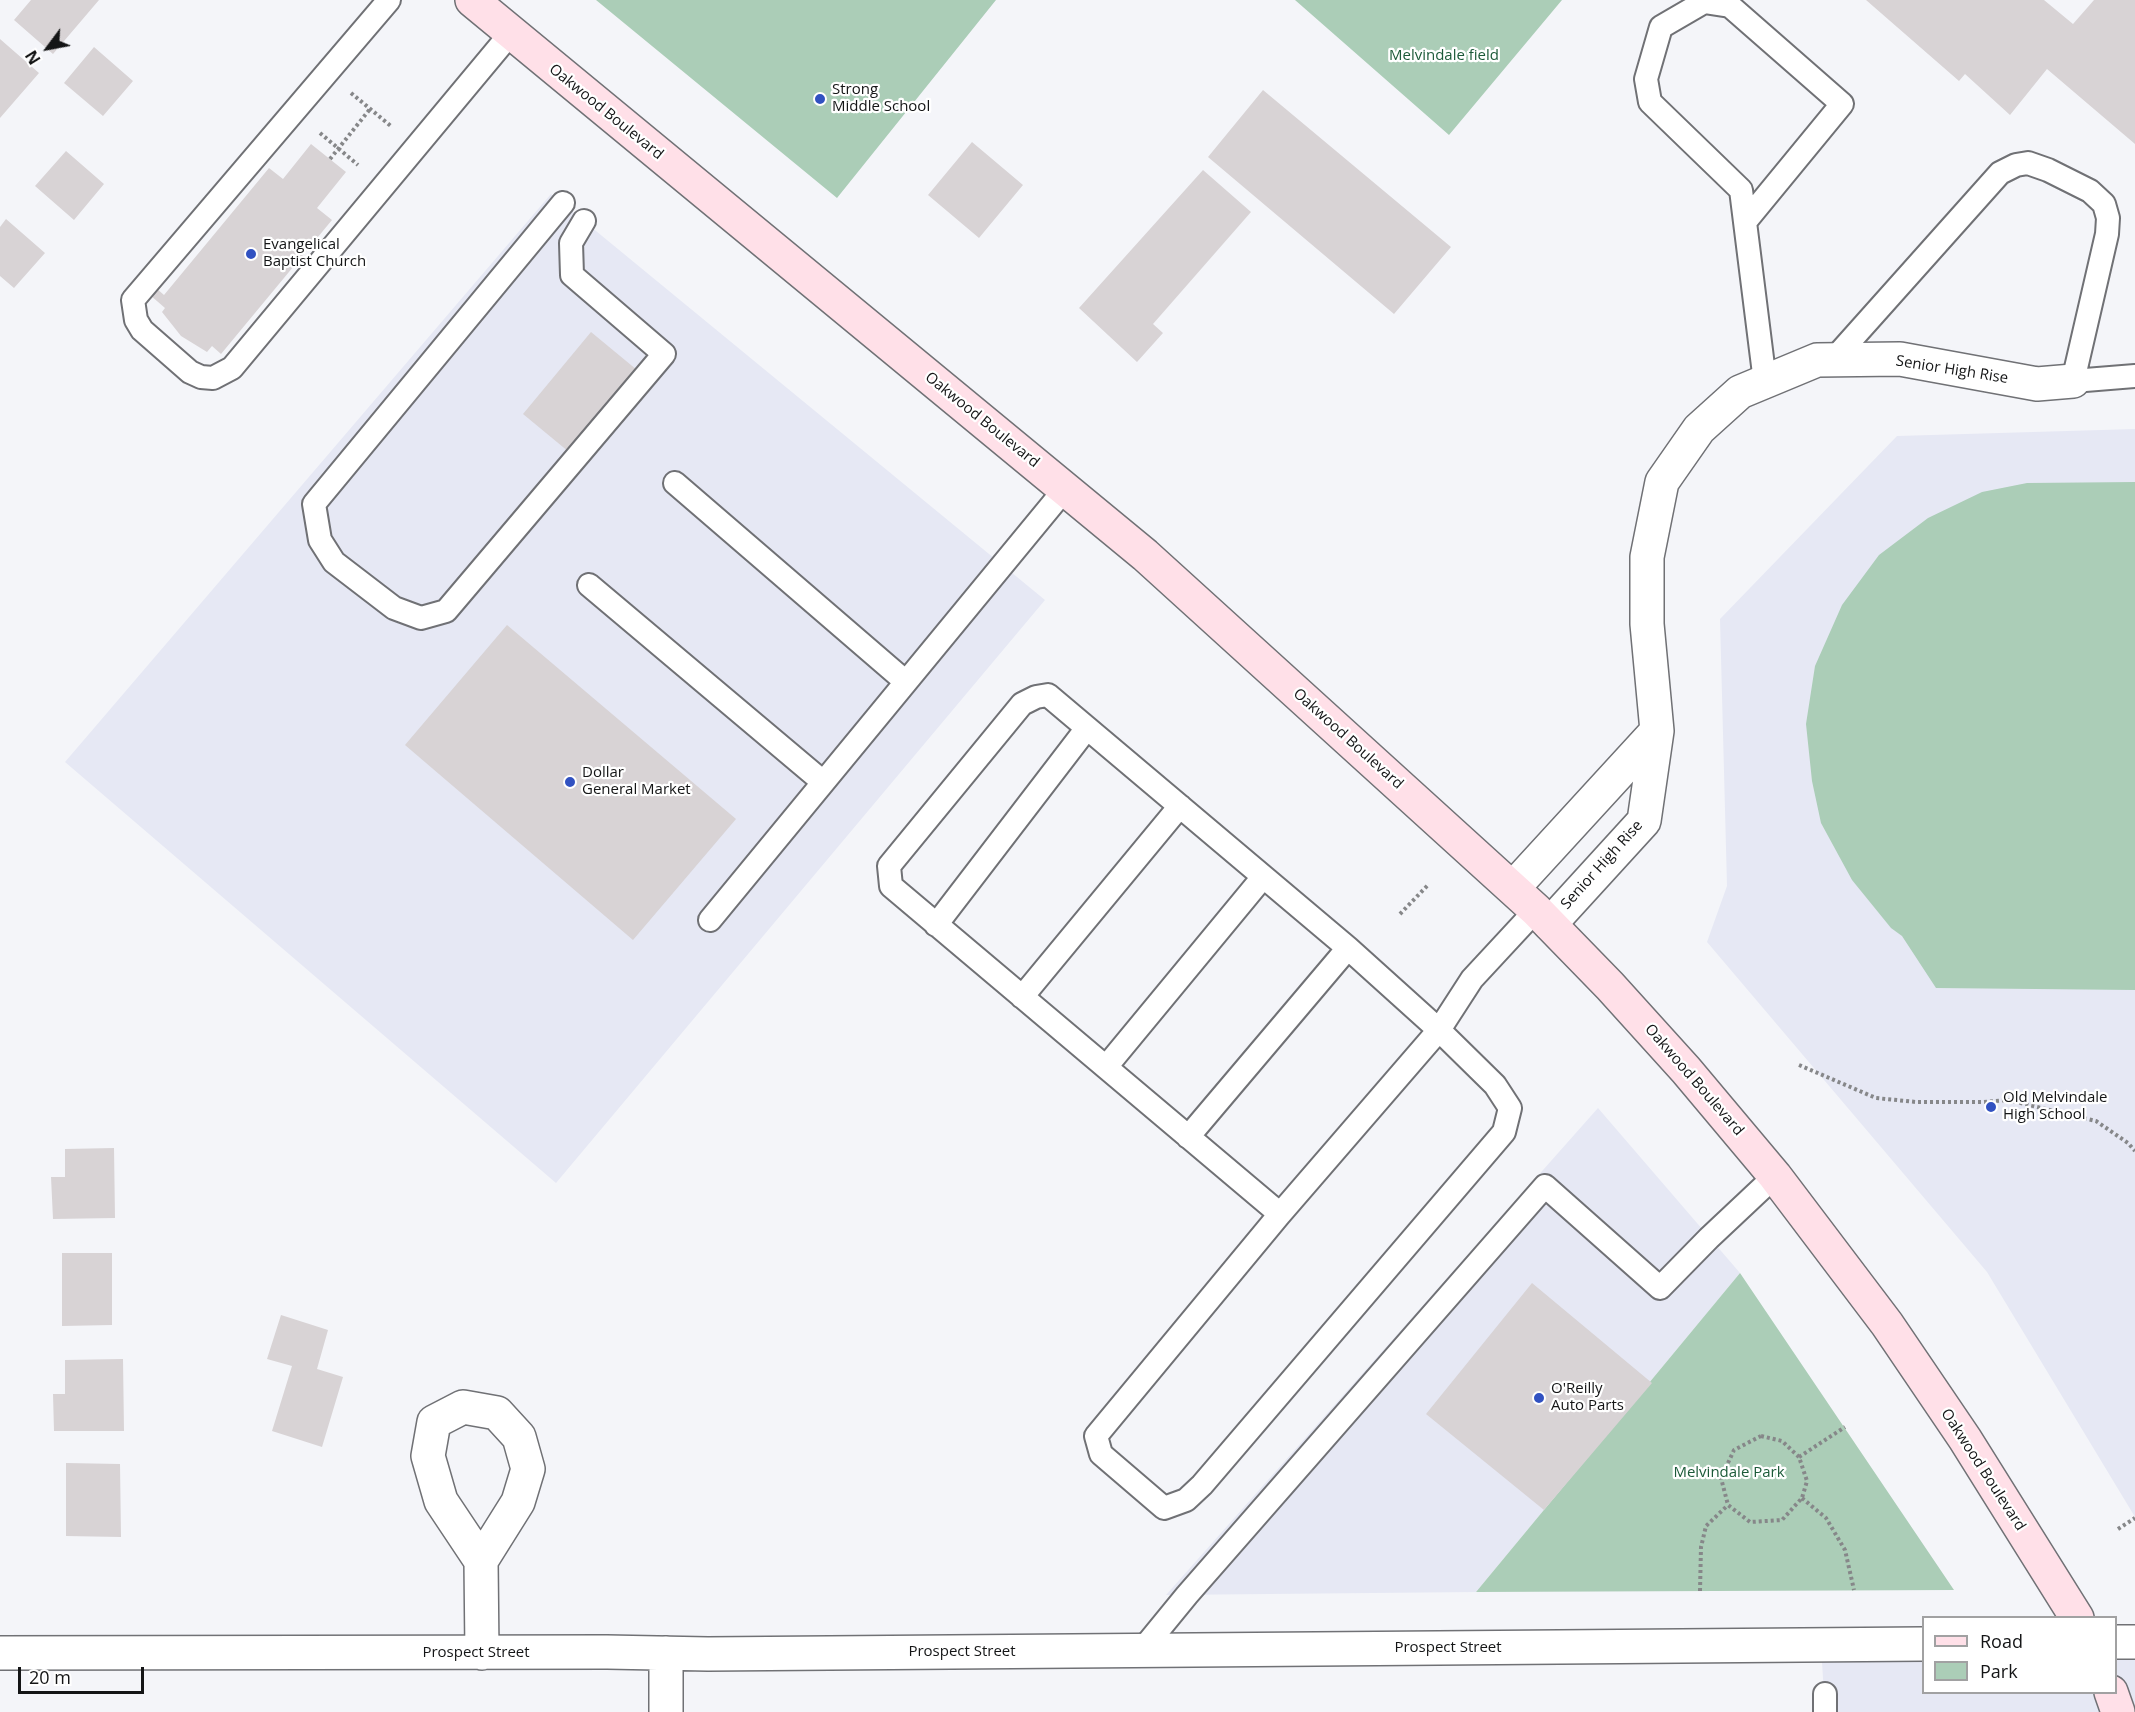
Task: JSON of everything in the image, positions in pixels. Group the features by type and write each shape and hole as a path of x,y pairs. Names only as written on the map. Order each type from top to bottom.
{"main road":[{"name":"Oakwood Boulevard","path":"471,0 1144,555 1543,917 1610,986 1686,1070 1775,1176 1894,1333 2076,1616"},
{"path":"2112,1694 2118,1712"}],"street":[{"name":"Senior High Rise","path":"1543,917 1644,821 1657,731 1647,624 1647,557 1662,482 1699,429 1740,392 1817,360 1900,360 2037,384 2073,381"},
{"path":"1513,888 1657,731"},
{"path":"481,1561 482,1653"},
{"path":"2117,1642 2135,1642"},
{"name":"Prospect Street","path":"0,1653 708,1654 1922,1644"},
{"path":"666,1653 666,1712"}],"lane":[{"path":"389,0 133,300 136,320 142,330 190,372 201,377 213,378 232,368 511,33"},
{"path":"1745,222 1842,104 1730,6 1704,2 1661,27 1646,79 1650,102 1741,190 1745,222 1765,382"},
{"path":"1833,360 2000,173 2016,165 2028,163 2048,170 2090,191 2104,204 2108,218 2107,234 2073,381 2135,376"},
{"path":"563,203 314,504 320,540 334,562 394,608 421,618 446,611 664,354 572,274 571,243 584,221"},
{"path":"675,483 906,682"},
{"path":"710,920 1065,489"},
{"path":"589,585 823,782"},
{"path":"1280,1214 891,886 889,866 1022,704 1036,697 1048,695 1348,948 1439,1030 1495,1084 1510,1108 1504,1132 1202,1485 1186,1500 1164,1508 1101,1454 1096,1436 1280,1214 1439,1030 1472,979 1543,917"},
{"path":"936,925 1087,728"},
{"path":"1022,997 1180,806"},
{"path":"1106,1067 1263,877"},
{"path":"1188,1137 1348,948"},
{"path":"1142,1650 1187,1595 1545,1186 1660,1288 1775,1176"}],"path":[{"path":"345,89 394,129"},
{"path":"330,159 370,109"},
{"path":"312,126 362,168"},
{"path":"1400,914 1428,885"},
{"path":"1799,1065 1876,1098 1916,1102 2008,1100 2096,1121 2128,1143 2135,1151"},
{"path":"1799,1457 1845,1427"},
{"path":"1761,1436 1782,1441 1799,1457 1807,1481 1802,1498 1782,1520 1750,1522 1728,1505 1721,1478 1734,1450 1761,1436"},
{"path":"1802,1498 1826,1518 1845,1550 1854,1590"},
{"path":"1700,1592 1701,1547 1706,1526 1728,1505"},
{"path":"2118,1529 2135,1518"}],"shaded area":[{"path":"551,194 1045,600 556,1183 65,762"},
{"name":"Old Melvindale High School","path":"2135,429 2135,1517 1987,1272 1707,942 1727,886 1720,619 1897,436"},
{"path":"1598,1108 1740,1273 1476,1592 1166,1595"},
{"path":"2117,1642 2135,1642 2135,1712 1825,1712 1821,1645 1922,1644 1922,1694 2117,1694"}],"green space":[{"name":"Strong Middle School","path":"596,0 996,0 837,198"},
{"name":"Melvindale field","path":"1295,0 1562,0 1449,135"},
{"path":"2135,482 2135,990 1936,988 1902,936 1891,928 1852,880 1821,823 1812,781 1806,724 1815,666 1842,605 1879,555 1928,518 1982,492 2027,483"},
{"name":"Melvindale Park","path":"1740,1273 1954,1590 1476,1592"}],"building":[{"path":"31,0 99,0 53,54 14,20"},
{"path":"1866,0 2044,0 2073,24 2094,0 2135,0 2135,144 2047,69 2010,115 1965,74 1959,81"},
{"path":"0,39 39,73 0,118"},
{"path":"94,47 133,81 103,116 64,83"},
{"path":"1263,90 1451,247 1394,314 1208,157"},
{"path":"972,142 1023,185 979,238 928,195"},
{"name":"Evangelical Baptist Church","path":"311,144 346,172 317,208 332,220 221,354 212,346 207,352 181,336 162,312 165,308 150,295 156,288 164,295 269,168 283,179"},
{"path":"66,151 104,184 74,220 35,186"},
{"path":"1203,170 1251,212 1153,324 1163,333 1137,362 1079,308"},
{"path":"6,219 45,253 14,288 0,276 0,227"},
{"path":"591,332 637,370 569,452 523,414"},
{"name":"Dollar General Market","path":"507,625 736,819 633,940 405,745"},
{"path":"114,1148 115,1218 53,1219 51,1177 65,1177 65,1149"},
{"path":"62,1253 112,1253 112,1325 62,1326"},
{"name":"O'Reilly Auto Parts","path":"1532,1283 1652,1383 1544,1510 1426,1414"},
{"path":"281,1315 328,1330 317,1369 343,1377 322,1447 272,1431 292,1366 267,1359"},
{"path":"123,1359 124,1431 54,1431 53,1394 65,1394 65,1360"},
{"path":"66,1463 120,1464 121,1537 66,1536"}],"place":[{"name":"Strong Middle School","path":"820,99"},
{"name":"Evangelical Baptist Church","path":"251,254"},
{"name":"Dollar General Market","path":"570,782"},
{"name":"Old Melvindale High School","path":"1991,1107"},
{"name":"O'Reilly Auto Parts","path":"1539,1398"}]}
